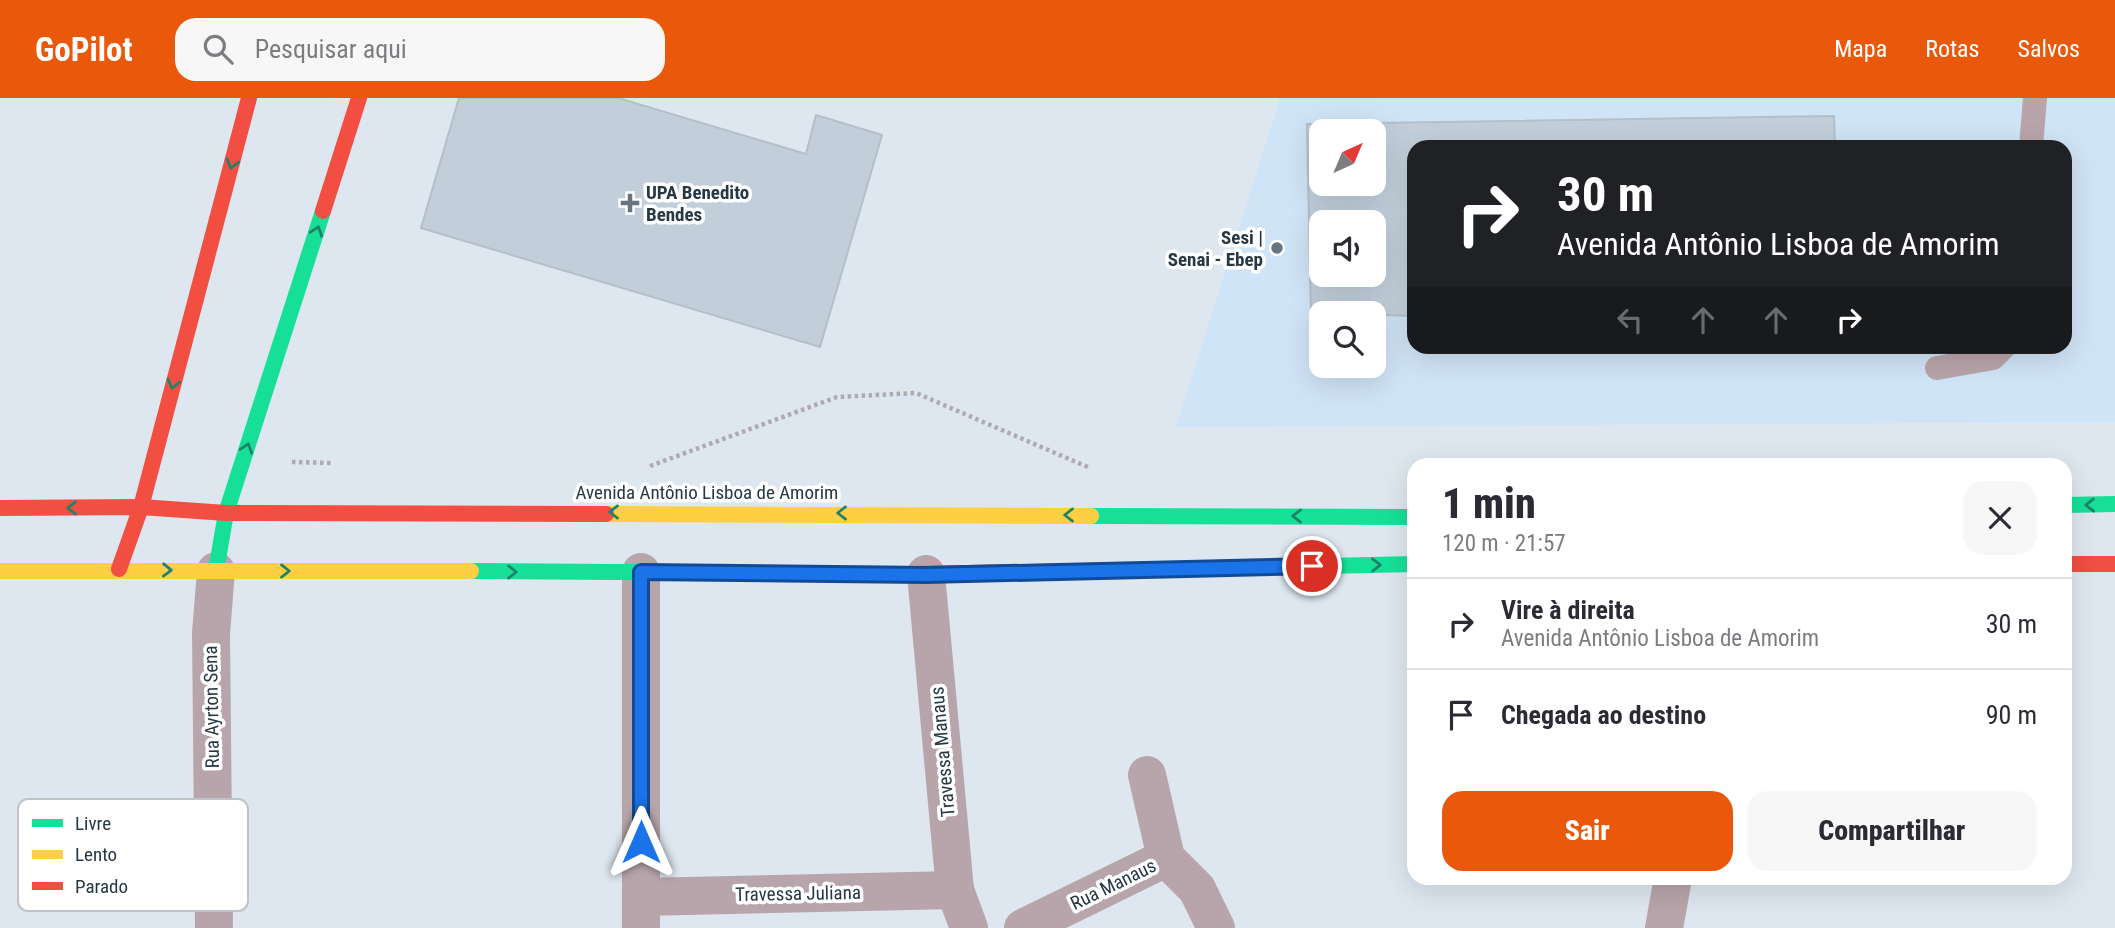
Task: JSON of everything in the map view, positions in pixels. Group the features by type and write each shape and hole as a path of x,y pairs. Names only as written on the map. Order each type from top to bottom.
{"main road":[{"path":"119,569 141,507 249,98"},
{"path":"216,571 226,513 359,98"},
{"path":"2072,505 2115,504"},
{"name":"Avenida Antônio Lisboa de Amorim","path":"0,508 141,507 226,513 1407,517"},
{"path":"0,572 119,569 926,575 1407,564"},
{"path":"2072,564 2115,565"}],"street":[{"name":"Rua Ayrton Sena","path":"213,799 211,633 216,571"},
{"name":"Travessa Juliana","path":"641,572 641,912 955,890"},
{"name":"Travessa Manaus","path":"926,575 955,890 969,928"},
{"path":"1147,775 1166,858 1197,889 1216,928"},
{"name":"Rua Manaus","path":"1023,928 1166,858"},
{"path":"1664,928 1672,885"}],"lane":[{"path":"2032,140 2035,98"},
{"path":"1937,368 1993,358 1997,354"}],"path":[{"path":"646,467 837,397 916,393 1101,472"},
{"path":"298,462 338,464"}],"shaded area":[{"name":"Sesi | Senai - Ebep","path":"1280,98 2115,98 2115,422 1176,427"}],"building":[{"path":"459,98 618,98 806,154 816,115 882,135 820,347 421,228"},
{"path":"1834,116 1835,140 1407,140 1407,316 1386,315 1386,301 1311,301 1310,287 1386,287 1386,210 1309,210 1309,221 1307,124 1309,196 1386,196 1386,123"}],"traffic: fast":[{"path":"216,571 226,513 323,211"},
{"path":"2072,505 2115,504"},
{"path":"1091,516 1407,517"},
{"path":"1185,569 1407,564"},
{"path":"471,571 916,574"}],"traffic: slow":[{"path":"606,514 1091,516"},
{"path":"0,571 471,571"}],"traffic: jam":[{"path":"119,569 141,507 249,98"},
{"path":"323,211 359,98"},
{"path":"0,508 141,507 226,513 606,514"},
{"path":"2072,564 2115,564"},
{"path":"916,574 1185,569"}],"place":[{"name":"UPA Benedito Bendes","path":"630,203"},
{"name":"Sesi | Senai - Ebep","path":"1277,248"}],"route":[{"path":"641,842 641,572 926,575 1312,566"}]}
